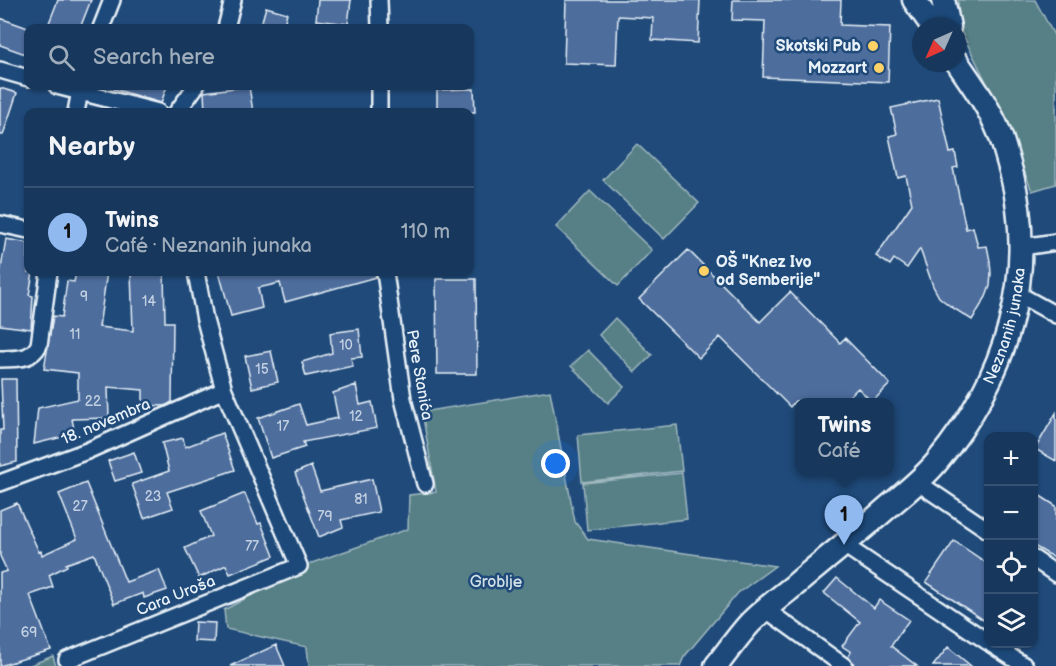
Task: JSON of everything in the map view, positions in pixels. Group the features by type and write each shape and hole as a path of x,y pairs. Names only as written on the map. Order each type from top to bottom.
{"main road":[{"path":"914,0 927,18"},
{"path":"943,0 947,18"},
{"name":"Neznanih junaka","path":"716,666 765,609 844,545 936,464 976,407 1003,353 1018,294 1022,248 1017,194 999,131 965,72"}],"street":[{"path":"103,24 112,0"},
{"path":"227,24 233,0"},
{"path":"380,0 380,24"},
{"path":"0,70 24,77"},
{"path":"77,108 81,90"},
{"path":"84,90 145,108"},
{"path":"180,108 193,90"},
{"path":"379,108 380,90"},
{"path":"0,224 24,229"},
{"path":"1022,248 1056,242"},
{"path":"0,359 29,357 35,352 39,345 48,276"},
{"path":"197,276 205,320 224,390"},
{"name":"Pere Stanića","path":"386,276 403,399 425,484"},
{"path":"1018,294 1056,315"},
{"name":"18. novembra","path":"0,483 87,451 224,390"},
{"name":"Cara Uroša","path":"67,660 299,566 224,390"},
{"path":"917,482 984,527"},
{"path":"844,545 984,639"},
{"path":"1038,562 1056,574"},
{"path":"765,609 844,666"},
{"path":"998,648 1025,666"}],"green space":[{"path":"958,0 1035,0 1056,39 1056,184 1032,191 1003,116 966,41 966,18 959,18"},
{"path":"637,144 699,203 664,239 603,180"},
{"path":"590,191 652,250 618,286 556,227"},
{"path":"615,318 652,355 635,372 599,335"},
{"path":"588,350 624,387 608,403 571,366"},
{"name":"Groblje","path":"550,391 575,522 588,539 775,566 738,593 684,657 680,666 309,666 307,647 226,629 224,610 309,564 408,529 409,495 436,492 422,412"},
{"path":"677,425 682,471 582,482 578,435"},
{"path":"682,473 687,519 587,530 583,483"},
{"path":"53,656 56,666 28,666"}],"building":[{"path":"58,0 91,0 82,24 49,24"},
{"path":"318,0 351,0 348,24 316,20"},
{"path":"566,0 700,0 698,43 652,40 653,18 618,16 616,65 564,63"},
{"path":"733,0 841,0 840,25 890,27 888,82 763,77 765,21 732,20"},
{"path":"266,7 287,13 284,24 261,24"},
{"path":"0,18 24,27 24,54 0,45"},
{"path":"0,88 17,93 3,135 0,135"},
{"path":"474,89 475,112 474,108 437,108 437,90"},
{"path":"117,90 166,90 161,103"},
{"path":"250,90 252,108 205,108 204,92"},
{"path":"938,98 950,153 955,152 958,167 953,168 966,229 973,227 978,247 987,246 990,261 990,286 972,320 939,297 920,249 907,268 894,259 890,265 876,256 912,204 906,176 898,178 889,136 897,134 891,108"},
{"path":"6,239 24,242 24,276 32,276 29,295 33,296 31,329 0,325 0,274"},
{"path":"688,250 760,322 790,292 840,343 845,338 890,384 876,398 868,398 858,388 847,398 795,398 790,407 720,337 699,358 639,299"},
{"path":"75,276 106,276 99,327 133,331 131,276 164,276 165,322 173,322 172,402 165,406 143,405 143,390 108,387 109,418 72,419 75,434 34,444 38,408 78,399 78,373 44,369 53,316 62,317 67,281 74,282"},
{"path":"220,276 376,276 285,302 280,283 258,288 262,308 231,316"},
{"path":"436,279 476,279 477,374 437,374"},
{"path":"359,329 362,357 351,358 353,366 306,376 302,362 332,353 330,333"},
{"path":"271,351 278,382 252,388 245,356"},
{"path":"1,379 16,379 17,462 0,466 0,430 3,430"},
{"path":"356,385 360,405 372,402 377,428 303,442 305,447 271,458 258,418 299,404 306,425 338,418 333,393"},
{"path":"1056,413 1056,461 1038,451 1038,444"},
{"path":"222,433 235,470 167,492 173,508 144,518 132,484 169,471 162,443 183,438 185,447"},
{"path":"134,452 141,473 115,481 108,461"},
{"path":"311,466 320,491 372,479 379,512 341,520 343,527 319,537 295,473"},
{"path":"86,483 126,582 159,570 167,590 144,598 143,593 114,604 94,554 66,564 67,566 49,575 53,587 30,595 51,650 0,666 0,573 7,571 0,556 0,510 17,503 42,555 77,539 59,494"},
{"path":"243,494 258,524 261,523 274,556 230,574 226,565 199,578 185,548 211,536 201,511"},
{"path":"1038,495 1056,506 1056,559 1038,548"},
{"path":"954,541 984,561 984,620 926,582"},
{"path":"837,578 874,608 879,600 909,620 891,646 917,666 854,666 848,657 851,652 842,646 860,622 824,593"},
{"path":"195,622 215,623 214,642 194,641"},
{"path":"276,645 285,666 230,666"},
{"path":"948,647 971,666 933,666"}],"place":[{"name":"Skotski Pub","path":"873,46"},
{"name":"Mozzart","path":"879,68"},
{"name":"OŠ \"Knez Ivo od Semberije\"","path":"704,271"},
{"name":"Twins","path":"844,545"}]}
